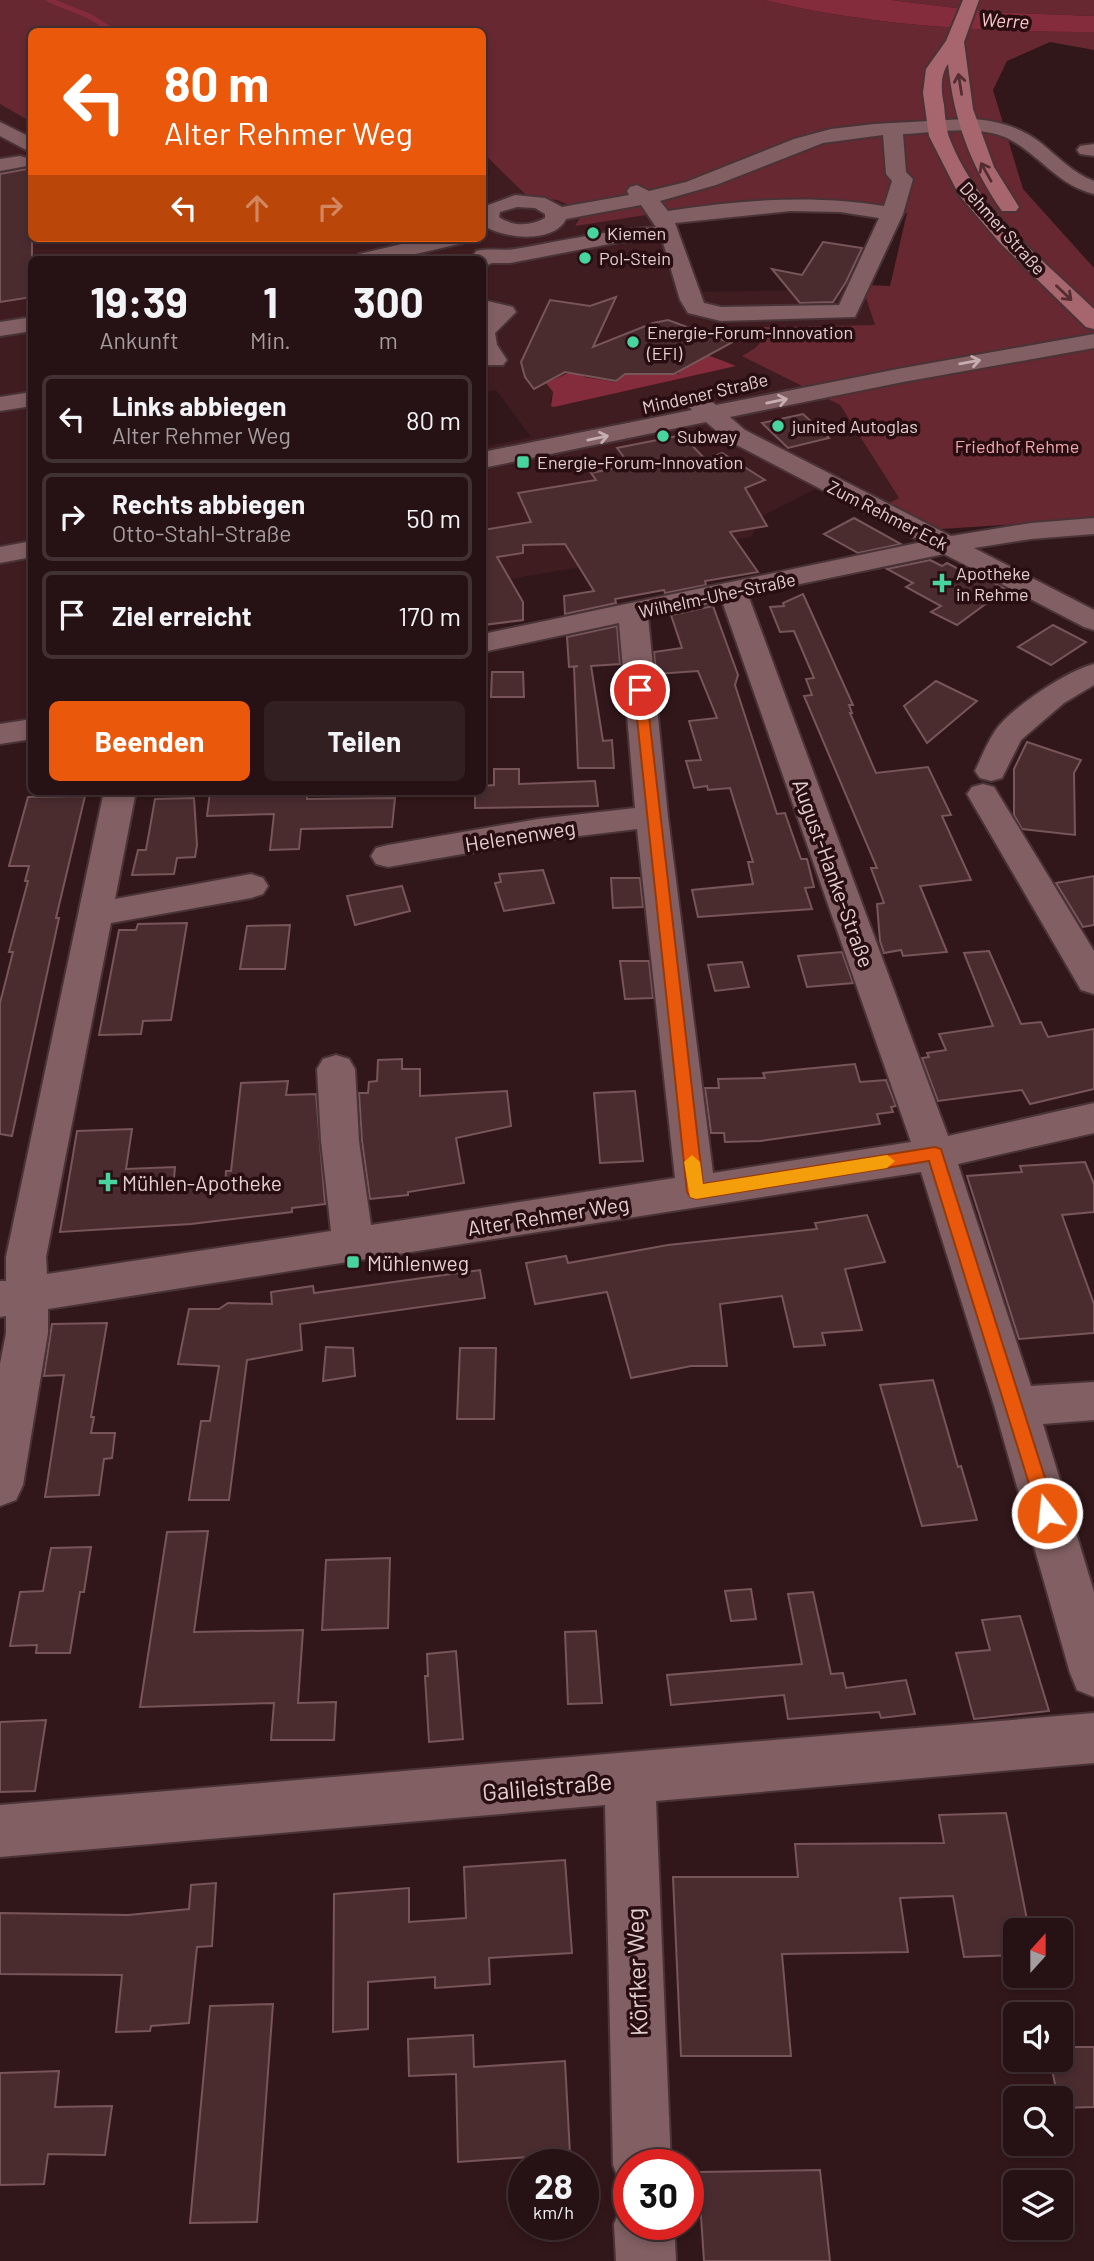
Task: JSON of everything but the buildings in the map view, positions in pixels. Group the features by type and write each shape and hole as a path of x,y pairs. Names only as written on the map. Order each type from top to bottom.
{"main road":[{"name":"Dehmer Straße","path":"971,0 955,42 938,62 932,93 936,124 945,151 966,191 1008,238 1093,320"},
{"name":"Dehmer Straße","path":"955,42 966,126 983,167 1014,214 1093,320"}],"street":[{"path":"880,128 932,93"},
{"path":"554,210 555,221 537,229 489,228 488,214 493,200 529,201 554,210 642,194 737,172 814,139 880,128 936,124 989,127 1020,136 1063,175 1094,188"},
{"path":"0,128 18,156"},
{"path":"880,128 945,151"},
{"path":"642,194 667,225 696,308 721,314 847,312 892,214 903,179 896,174 880,128"},
{"path":"0,147 18,156"},
{"path":"486,256 510,256 620,236 716,210 798,204 835,205 892,214"},
{"path":"379,256 437,242"},
{"path":"486,308 505,312 492,320 486,329"},
{"path":"1065,322 1093,320"},
{"name":"Mindener Straße","path":"486,444 700,405 971,362 1093,320"},
{"path":"486,346 495,360"},
{"name":"Mindener Straße","path":"486,459 700,405 763,380"},
{"path":"0,404 28,400"},
{"name":"Zum Rehmer Eck","path":"700,405 736,435 1094,621"},
{"name":"Wilhelm-Uhe-Straße","path":"486,642 971,540 1031,531 1094,526"},
{"path":"0,541 28,536"},
{"path":"0,555 28,550"},
{"name":"August-Hanke-Straße","path":"733,592 935,1154 1016,1406 1094,1673"},
{"path":"633,613 652,817 696,1192"},
{"path":"1094,673 1053,696 1008,735 987,783 1094,981"},
{"path":"0,734 28,730"},
{"path":"0,1485 27,1333 13,1297 26,1257 119,795"},
{"name":"Helenenweg","path":"388,856 538,830 652,817"},
{"path":"95,912 118,911 251,886"},
{"path":"336,1069 340,1141 353,1244"},
{"name":"Alter Rehmer Weg","path":"13,1297 1091,1129"},
{"path":"1016,1406 1094,1401"},
{"name":"Galileistraße","path":"0,1831 1094,1738"},
{"name":"Körfker Weg","path":"630,1779 642,2149"},
{"path":"645,2240 646,2261"}],"shaded area":[{"path":"0,104 28,120 28,242 486,242 486,176 489,171 486,168 486,156 528,197 557,200 569,205 581,215 575,225 672,211 696,292 863,289 875,325 763,327 765,336 762,342 743,356 840,405 899,498 889,503 841,476 762,516 751,537 486,583 486,446 531,437 496,390 486,392 486,256 28,256 28,721 0,726","holes":["698,362 735,365 554,407 550,400 553,393 550,388 591,364 584,377 617,382 622,377 679,374 679,369"]}],"green space":[{"name":"Friedhof Rehme","path":"0,0 764,0 845,16 928,26 1094,32 1094,50 1050,42 1007,61 993,90 1023,189 1094,268 1094,519 941,529 889,503 899,498 840,405 742,356 761,341 762,327 875,325 863,289 865,285 890,286 907,213 841,203 672,211 575,226 581,215 569,205 557,200 528,197 486,156 486,28 28,28 28,120 0,104"},
{"path":"891,0 1094,0 1094,16 989,12"}],"water":[{"name":"Werre","path":"764,0 891,0 989,12 1094,16 1094,32 928,26 845,16"},
{"path":"692,349 736,366 551,406 553,392 546,383 593,362 584,377 616,382 625,374 679,374 679,369 697,362"}],"waterway":[{"path":"49,0 89,16 108,28"}],"slow traffic":[{"path":"692,1162 696,1192 887,1161"}],"place":[{"name":"Kiemen","path":"593,233"},
{"name":"Pol-Stein","path":"585,258"},
{"name":"Energie-Forum-Innovation (EFI)","path":"633,342"},
{"name":"junited Autoglas","path":"778,426"},
{"name":"Subway","path":"663,436"},
{"name":"Energie-Forum-Innovation","path":"523,462"},
{"name":"Apotheke in Rehme","path":"942,583"},
{"name":"Mühlen-Apotheke","path":"108,1182"},
{"name":"Mühlenweg","path":"353,1262"}],"route":[{"path":"640,690 652,817 696,1192 935,1154 1016,1406 1047,1513"}]}
